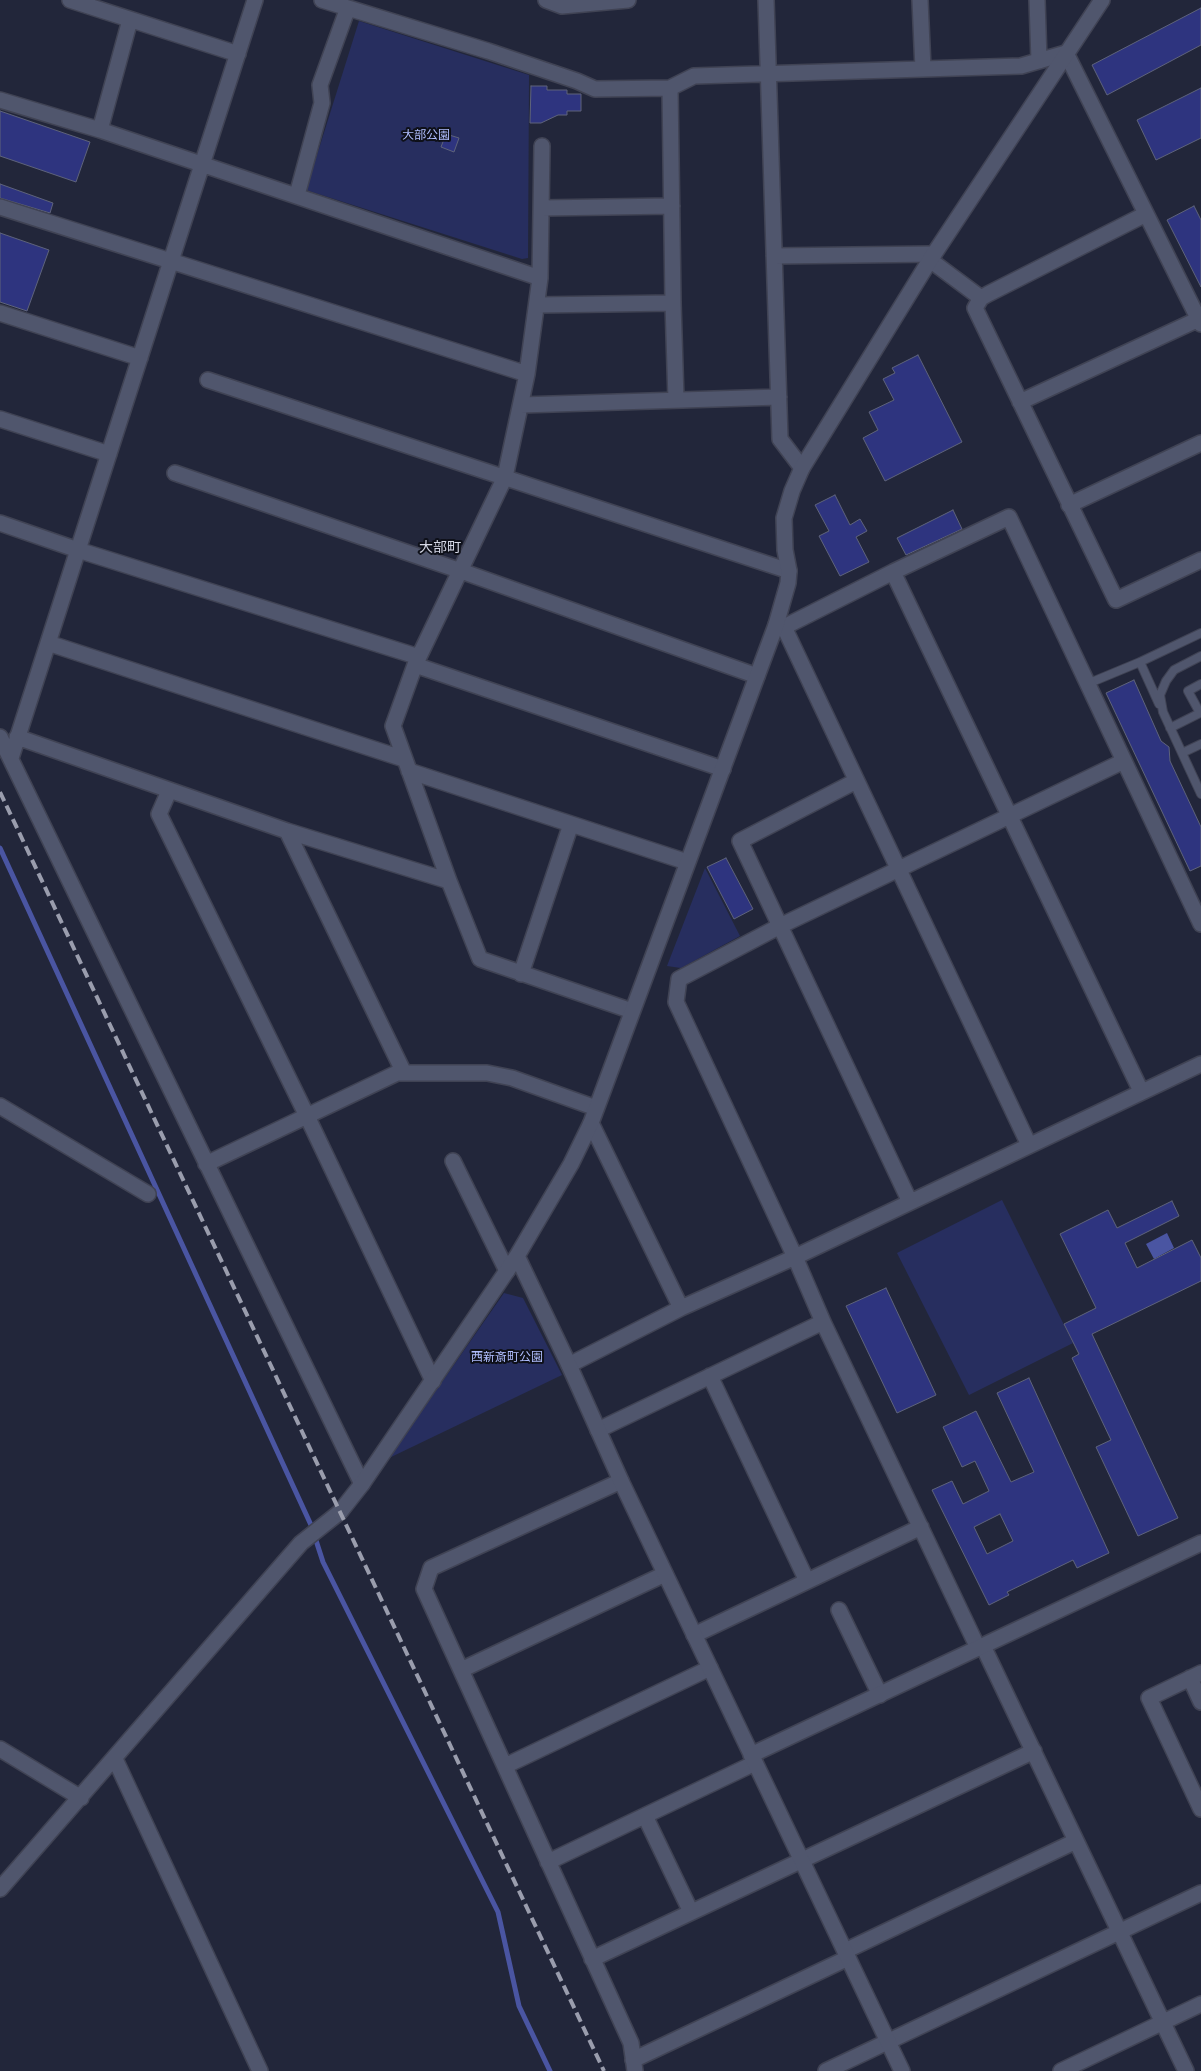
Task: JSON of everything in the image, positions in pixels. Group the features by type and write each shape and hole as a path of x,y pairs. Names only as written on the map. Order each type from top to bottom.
{"street":[{"path":"70,0 238,54"},
{"path":"11,758 255,0"},
{"path":"322,0 488,51 577,81 595,89 670,88 694,76 1021,66 1066,53"},
{"path":"546,0 562,6 628,0"},
{"path":"766,0 780,439 802,468"},
{"path":"920,0 923,68"},
{"path":"1037,0 1039,60"},
{"path":"0,1889 301,1543 340,1512 362,1484 517,1256 566,1172 591,1123 757,676 780,626 789,571 785,550 784,518 792,491 802,468 932,257 1102,0"},
{"path":"297,195 322,103 320,85 346,13"},
{"path":"100,130 130,20"},
{"path":"1020,402 1200,321 1066,53"},
{"path":"670,88 676,400"},
{"path":"0,100 100,130 540,278"},
{"path":"542,146 540,278 537,305 527,374 505,476 417,661 393,726 449,881 480,959 632,1011"},
{"path":"542,208 672,206"},
{"path":"0,207 527,374"},
{"path":"1146,214 981,298 975,308 1116,600 1201,560"},
{"path":"774,256 932,257 981,298"},
{"path":"537,305 673,303"},
{"path":"0,313 140,358"},
{"path":"208,380 505,476 789,571"},
{"path":"521,405 779,397"},
{"path":"0,419 109,454"},
{"path":"1069,504 1201,442"},
{"path":"175,473 757,676"},
{"path":"780,626 1009,517 1201,924"},
{"path":"0,523 417,661 723,769"},
{"path":"893,572 1140,1091"},
{"path":"780,626 1029,1145"},
{"path":"48,643 687,862"},
{"path":"0,737 362,1484"},
{"path":"17,737 287,831 449,881"},
{"path":"1124,761 780,926 679,979 676,1002 795,1256 823,1322 921,1527 1034,1751 1186,2071"},
{"path":"856,781 740,841 910,1202"},
{"path":"169,791 159,814 307,1116 433,1381"},
{"path":"521,974 572,824"},
{"path":"287,831 404,1073"},
{"path":"569,1365 681,1308 1201,1064"},
{"path":"206,1164 397,1074 488,1073 512,1078 596,1108"},
{"path":"0,1106 148,1194"},
{"path":"591,1123 681,1308"},
{"path":"453,1161 507,1271"},
{"path":"517,1256 621,1481 902,2071"},
{"path":"598,1430 823,1322"},
{"path":"710,1376 807,1581"},
{"path":"621,1481 431,1568 424,1589 631,2043 634,2065 846,1954 1076,1841"},
{"path":"694,1635 921,1527"},
{"path":"548,1862 645,1816 880,1695 1201,1543"},
{"path":"461,1670 665,1574"},
{"path":"839,1610 880,1695"},
{"path":"505,1766 710,1668"},
{"path":"1201,1702 1196,1675 1148,1698 1197,1791 1201,1809"},
{"path":"0,1749 81,1798"},
{"path":"592,1959 1034,1751"},
{"path":"115,1759 260,2071"},
{"path":"645,1816 691,1912"},
{"path":"826,2071 1201,1893"},
{"path":"1060,2071 1201,2004"}],"lane":[{"path":"1088,684 1140,662 1201,632"},
{"path":"1163,712 1160,695 1166,681 1178,667 1201,656"},
{"path":"1140,662 1201,794"},
{"path":"1170,728 1200,714 1188,690 1201,684"},
{"path":"1182,753 1201,744"}],"green space":[{"name":"大部公園","path":"359,21 529,75 528,258 522,259 306,190"},
{"path":"705,868 740,936 681,968 667,966"},
{"path":"1002,1200 1073,1343 969,1395 897,1253"},
{"name":"西新斎町公園","path":"504,1293 523,1298 562,1375 389,1458"}],"shaded area":[{"path":"1167,1233 1174,1248 1154,1259 1146,1244"}],"building":[{"path":"1201,8 1201,45 1107,95 1092,65"},
{"path":"531,86 547,86 547,90 567,90 567,94 581,94 581,111 567,111 567,115 558,115 541,123 530,123"},
{"path":"1201,88 1201,138 1156,160 1137,120"},
{"path":"0,111 90,142 76,182 0,156"},
{"path":"446,134 459,138 454,152 441,147"},
{"path":"0,184 53,203 50,213 0,198"},
{"path":"1194,206 1201,220 1201,287 1167,220"},
{"path":"0,233 49,250 27,311 0,302"},
{"path":"918,355 962,442 885,481 863,438 878,430 869,412 894,400 883,379 895,373 892,368"},
{"path":"835,495 850,525 860,519 867,531 856,537 869,562 840,576 819,536 829,531 815,505"},
{"path":"953,510 962,529 906,555 897,538"},
{"path":"1134,680 1161,741 1169,747 1170,761 1201,827 1201,866 1190,871 1106,693"},
{"path":"726,858 753,909 734,919 707,867"},
{"path":"1172,1201 1179,1216 1125,1243 1137,1268 1192,1240 1201,1258 1201,1281 1092,1334 1178,1518 1138,1536 1096,1447 1111,1440 1072,1358 1079,1354 1064,1324 1096,1308 1060,1234 1108,1210 1117,1228"},
{"path":"886,1288 936,1395 897,1413 846,1306"},
{"path":"1029,1378 1109,1553 1077,1568 1073,1560 1007,1592 1009,1595 989,1605 932,1490 952,1481 963,1504 989,1491 975,1461 962,1467 943,1427 976,1411 1011,1482 1034,1472 997,1393","holes":["1000,1514 1013,1541 987,1554 974,1527"]}],"waterway":[{"path":"0,848 311,1525 323,1562 498,1912 519,2006 550,2071"}],"railway":[{"path":"0,792 604,2071"}],"district":[{"name":"大部町","path":"440,548"}]}
